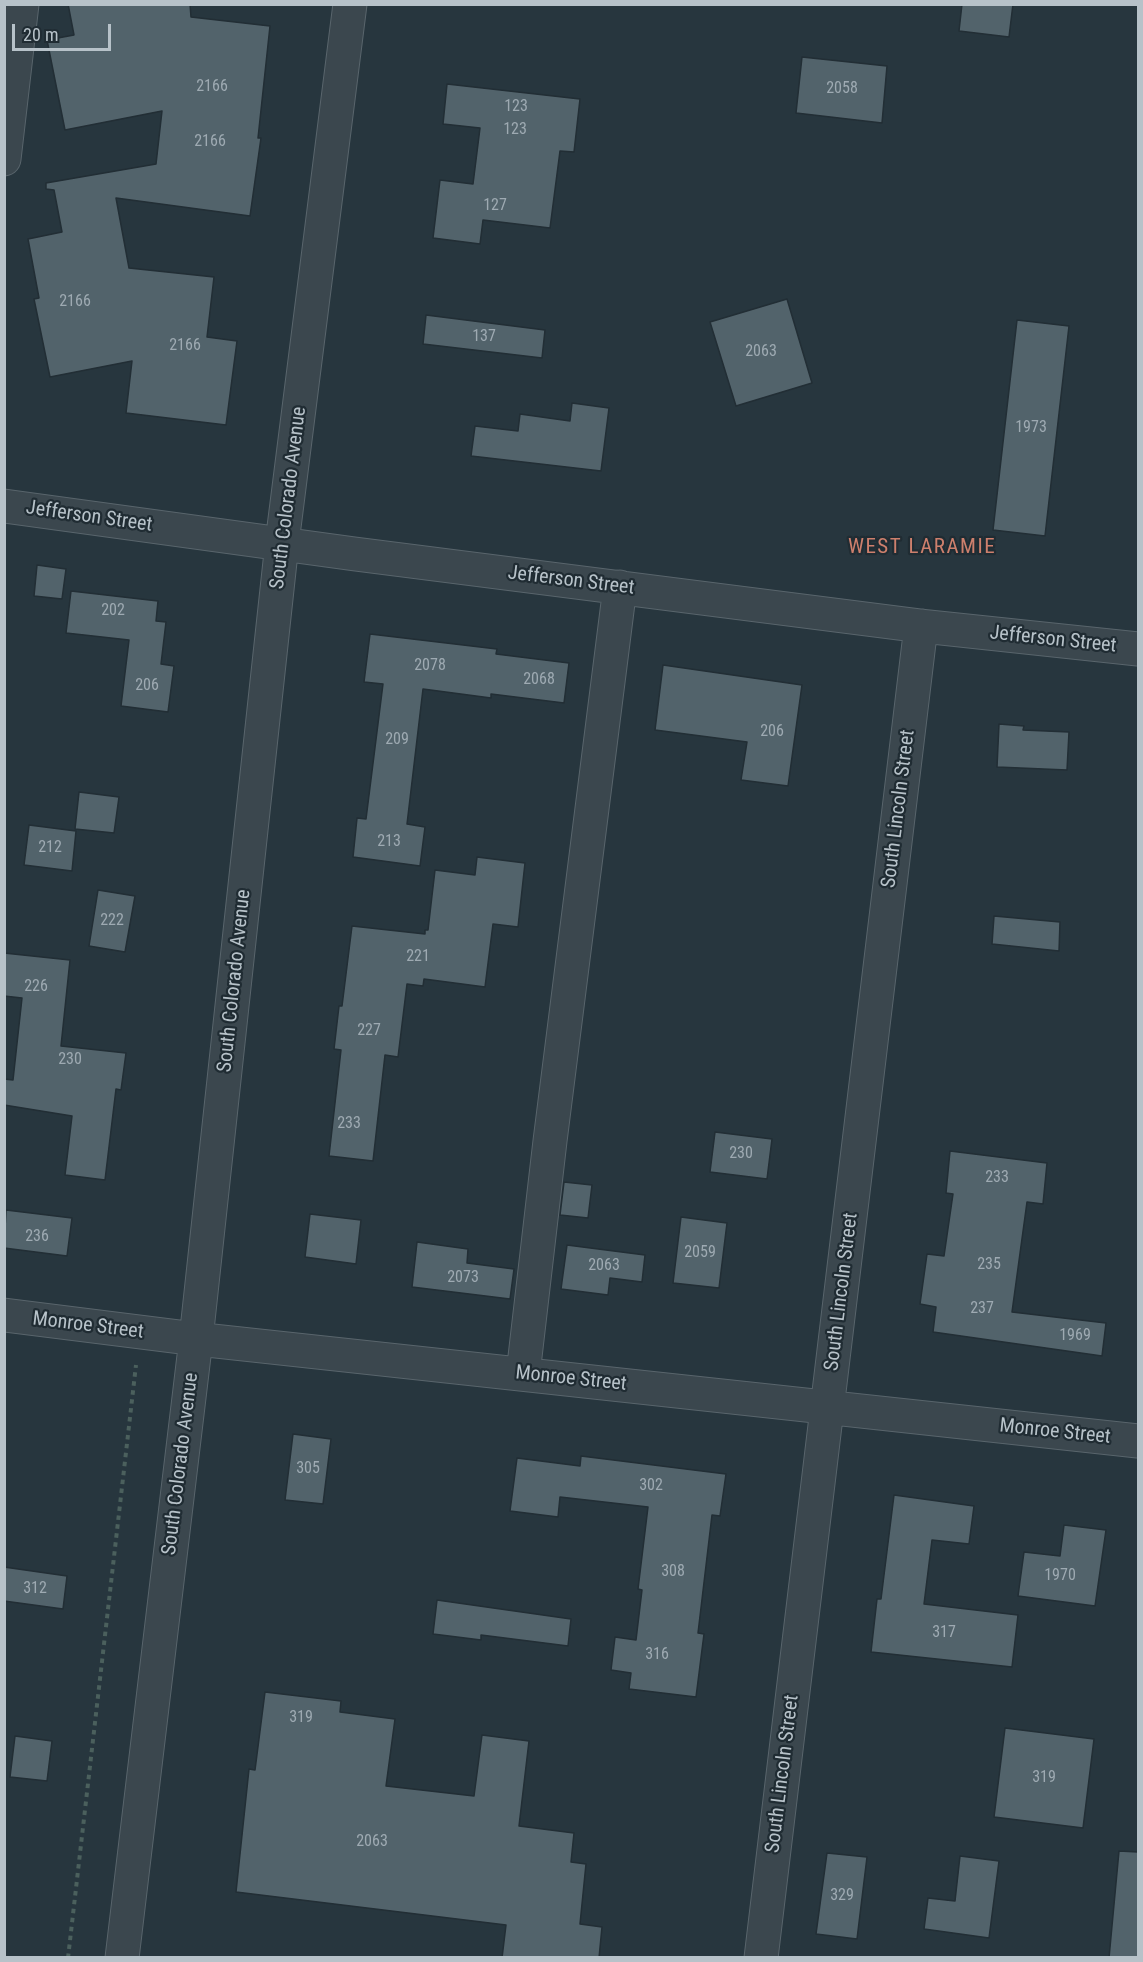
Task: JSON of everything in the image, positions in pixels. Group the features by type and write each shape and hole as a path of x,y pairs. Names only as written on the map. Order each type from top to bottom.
{"street":[{"path":"4,159 22,4"},
{"name":"South Colorado Avenue","path":"122,1958 196,1340 282,543 350,4"},
{"name":"Jefferson Street","path":"4,506 921,626 1138,649"},
{"path":"523,1374 620,587"},
{"name":"South Lincoln Street","path":"761,1958 921,626"},
{"name":"Monroe Street","path":"4,1315 196,1340 1138,1441"}],"path":[{"path":"68,1958 136,1360"}],"building":[{"path":"68,4 190,4 191,17 270,26 258,138 261,138 250,216 116,198 129,268 214,277 207,337 237,341 226,425 126,413 132,361 50,377 34,299 39,298 28,239 62,232 54,190 46,189 46,183 156,164 162,111 65,130 47,40 74,35"},
{"path":"962,4 1013,4 1009,37 959,31"},
{"path":"802,57 887,66 882,123 796,113"},
{"path":"447,84 580,99 574,152 560,151 550,228 483,220 480,244 433,238 440,180 473,184 480,128 443,124"},
{"path":"787,299 812,383 736,406 710,322"},
{"path":"426,315 545,330 542,358 423,344"},
{"path":"1017,320 1069,326 1045,536 993,530"},
{"path":"572,403 609,408 601,471 471,456 475,426 518,431 520,414 570,421"},
{"path":"37,565 66,569 62,599 34,596"},
{"path":"71,591 158,601 156,621 166,622 161,664 174,666 168,712 121,706 129,640 66,633"},
{"path":"370,634 497,649 496,654 569,663 564,703 491,694 491,698 423,689 407,824 425,827 420,866 353,857 357,818 366,819 383,684 364,682"},
{"path":"663,665 802,685 788,786 741,780 747,742 655,730"},
{"path":"999,724 1024,726 1023,730 1069,732 1067,770 997,767"},
{"path":"79,792 119,797 114,833 75,829"},
{"path":"29,825 76,831 72,871 24,865"},
{"path":"477,857 525,863 518,927 493,924 485,987 424,979 423,986 407,984 398,1057 385,1055 373,1161 329,1156 341,1050 334,1049 352,926 425,934 425,930 428,930 435,870 475,875"},
{"path":"98,890 135,896 125,952 89,946"},
{"path":"994,916 1060,922 1059,951 992,944"},
{"path":"4,953 70,960 61,1046 126,1053 121,1090 116,1089 105,1180 65,1175 72,1116 4,1105 4,1079 13,1080 22,998 4,996"},
{"path":"715,1132 772,1139 767,1179 710,1172"},
{"path":"950,1151 1047,1163 1043,1204 1027,1202 1012,1312 1106,1323 1102,1356 933,1332 936,1307 920,1304 927,1254 944,1256 953,1194 946,1193"},
{"path":"564,1182 592,1185 588,1218 560,1215"},
{"path":"6,1210 72,1218 67,1256 4,1248"},
{"path":"310,1214 361,1220 356,1264 305,1257"},
{"path":"681,1217 727,1223 719,1288 673,1283"},
{"path":"417,1242 468,1249 467,1263 514,1269 510,1299 412,1287"},
{"path":"567,1245 645,1255 642,1282 610,1278 608,1295 561,1289"},
{"path":"293,1434 331,1439 323,1504 285,1500"},
{"path":"581,1456 726,1474 720,1516 712,1515 698,1633 704,1634 696,1697 629,1689 631,1673 611,1670 615,1637 636,1640 642,1590 638,1589 648,1507 560,1497 558,1517 510,1511 517,1458 580,1466"},
{"path":"894,1495 974,1506 969,1544 932,1540 924,1604 1018,1615 1012,1667 871,1652 877,1599 881,1599"},
{"path":"1064,1525 1106,1530 1095,1606 1018,1596 1024,1552 1060,1556"},
{"path":"4,1567 67,1576 63,1609 4,1601"},
{"path":"437,1600 571,1619 568,1646 481,1635 481,1640 433,1634"},
{"path":"265,1692 341,1701 340,1712 395,1719 386,1786 474,1796 482,1735 529,1741 519,1826 574,1833 571,1862 586,1864 580,1924 602,1927 599,1958 502,1958 506,1925 236,1892 249,1769 255,1770"},
{"path":"1005,1728 1094,1739 1083,1828 994,1817"},
{"path":"15,1736 52,1741 47,1781 10,1777"},
{"path":"1119,1851 1138,1852 1138,1958 1109,1958"},
{"path":"827,1853 867,1857 857,1939 816,1934"},
{"path":"960,1856 999,1861 989,1938 924,1929 928,1898 955,1901"}],"district":[{"name":"WEST LARAMIE","path":"922,548"}]}
